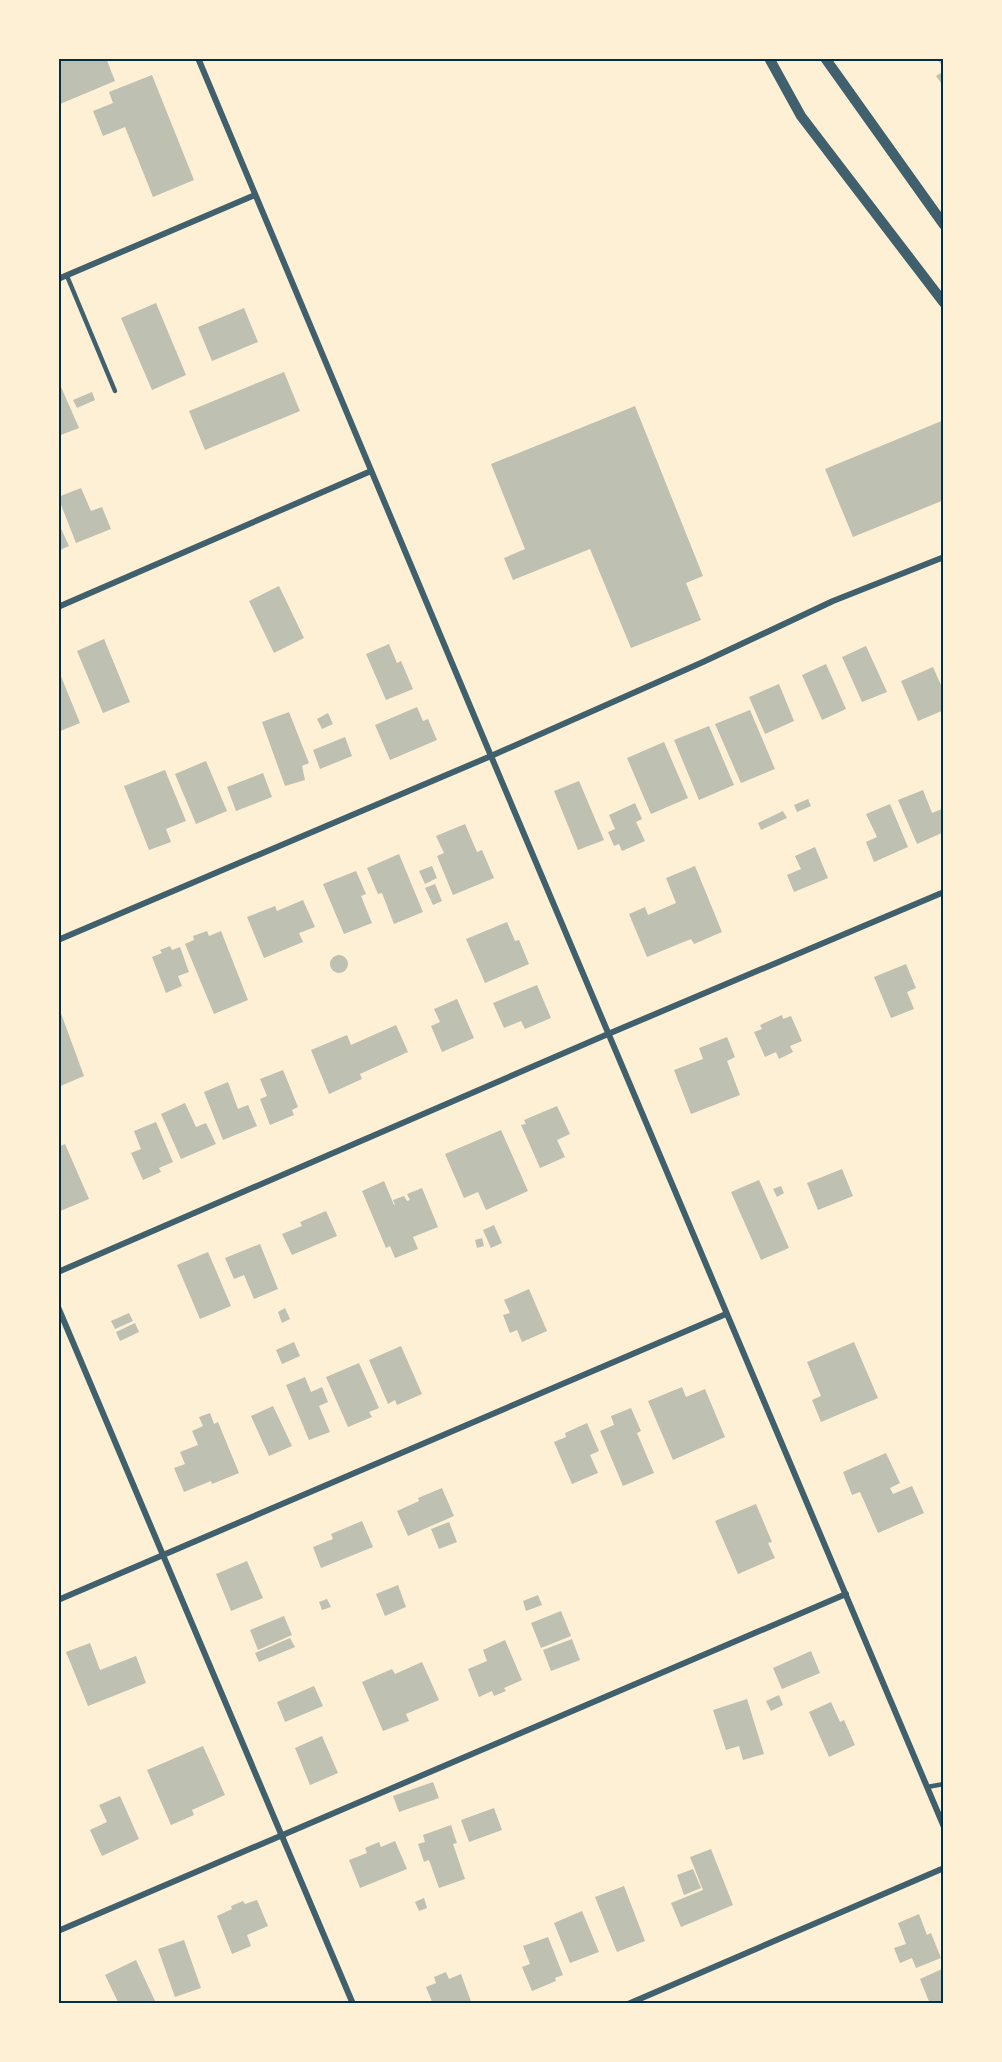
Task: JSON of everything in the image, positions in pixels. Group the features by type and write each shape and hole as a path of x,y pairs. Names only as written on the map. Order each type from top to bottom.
{"street":[{"path":"198,58 944,1827"},
{"path":"770,58 801,116 944,303"},
{"path":"825,58 944,225"},
{"path":"58,279 255,195"},
{"path":"58,607 371,471"},
{"path":"58,940 491,756 703,662 832,601 944,556"},
{"path":"58,1272 608,1034 944,892"},
{"path":"58,1307 284,1834 353,2004"},
{"path":"58,1600 726,1314"},
{"path":"58,1931 846,1594"},
{"path":"628,2004 944,1868"}],"lane":[{"path":"67,276 115,391"},
{"path":"927,1787 944,1784"}],"building":[{"path":"58,58 106,58 115,81 60,104"},
{"path":"937,58 944,58 944,69"},
{"path":"944,71 944,87 936,76"},
{"path":"152,75 194,180 153,197 125,127 103,136 93,111 113,103 109,92"},
{"path":"156,303 186,375 152,390 121,318"},
{"path":"244,308 258,342 212,361 198,327"},
{"path":"284,372 300,411 205,450 189,411"},
{"path":"58,380 79,428 58,436"},
{"path":"92,392 95,400 77,408 73,400"},
{"path":"635,406 703,576 686,583 701,620 631,648 590,549 513,580 504,558 525,549 491,464"},
{"path":"944,420 944,500 853,537 825,469"},
{"path":"81,488 91,511 102,507 111,529 76,543 58,497"},
{"path":"58,522 69,546 58,551"},
{"path":"279,586 304,638 274,653 249,601"},
{"path":"104,639 130,702 103,713 77,651"},
{"path":"389,644 397,663 401,661 413,689 386,700 366,654"},
{"path":"866,646 887,692 862,702 842,657"},
{"path":"826,664 846,709 822,720 802,675"},
{"path":"933,667 944,692 944,710 918,721 901,681"},
{"path":"58,669 80,723 58,732"},
{"path":"779,684 794,721 765,734 749,697"},
{"path":"417,707 423,721 428,719 437,740 390,760 375,725"},
{"path":"750,710 775,769 741,783 715,724"},
{"path":"289,712 309,763 302,766 305,780 285,786 262,722"},
{"path":"328,713 333,724 322,729 317,719"},
{"path":"709,726 734,785 699,800 674,740"},
{"path":"345,737 352,756 320,769 313,750"},
{"path":"664,742 688,798 651,814 627,758"},
{"path":"206,761 227,811 196,824 175,774"},
{"path":"165,770 186,821 166,829 171,842 149,850 124,786"},
{"path":"263,773 272,797 236,811 227,787"},
{"path":"579,781 604,840 578,850 554,791"},
{"path":"923,790 932,813 942,809 944,832 917,844 898,800"},
{"path":"808,799 811,806 797,812 794,805"},
{"path":"635,803 642,819 636,822 645,841 622,851 619,844 614,846 608,832 615,829 609,815"},
{"path":"890,804 908,847 874,862 866,842 877,837 866,814"},
{"path":"783,811 787,818 761,830 758,823"},
{"path":"465,824 477,852 482,850 494,878 453,895 437,856 444,853 436,836"},
{"path":"815,847 828,878 794,892 787,875 801,869 795,856"},
{"path":"399,854 423,912 394,924 382,893 378,894 367,868"},
{"path":"432,866 437,878 425,884 419,871"},
{"path":"695,866 722,932 694,944 691,939 647,957 629,914 645,907 648,915 676,903 666,878"},
{"path":"356,871 366,894 361,896 372,923 344,934 323,884"},
{"path":"435,884 442,901 433,905 425,888"},
{"path":"303,900 315,927 299,933 303,942 264,958 247,917 275,906 277,911"},
{"path":"507,922 515,941 519,940 529,964 485,983 466,939"},
{"path":"207,931 209,936 221,931 248,1000 214,1014 185,944 194,940 193,936"},
{"path":"170,946 172,950 180,947 189,972 178,976 182,986 166,993 152,957 162,953 160,950"},
{"path":"339,955 345,958 348,964 345,970 339,973 333,970 330,964 333,958"},
{"path":"906,964 916,988 907,992 914,1009 891,1018 874,977"},
{"path":"537,985 551,1018 525,1029 521,1021 504,1028 493,1003"},
{"path":"457,999 474,1038 442,1052 431,1026 440,1022 434,1009"},
{"path":"58,1008 84,1076 58,1087"},
{"path":"782,1015 783,1019 791,1016 802,1041 790,1046 793,1052 779,1059 776,1052 765,1057 754,1032 762,1029 760,1025"},
{"path":"396,1025 408,1052 360,1074 362,1079 329,1094 311,1050 347,1035 351,1045"},
{"path":"727,1037 735,1057 727,1061 740,1095 691,1114 674,1070 703,1059 699,1048"},
{"path":"283,1070 298,1107 292,1110 294,1115 270,1125 260,1099 267,1096 260,1079"},
{"path":"228,1082 238,1109 248,1105 257,1126 223,1140 204,1092"},
{"path":"185,1103 196,1127 206,1123 216,1144 181,1159 161,1114"},
{"path":"557,1106 570,1134 557,1140 565,1157 540,1168 521,1125 526,1124 524,1120"},
{"path":"156,1122 173,1162 159,1168 161,1172 143,1180 131,1153 141,1149 134,1131"},
{"path":"501,1130 528,1191 486,1210 478,1192 464,1198 445,1154"},
{"path":"65,1144 89,1199 58,1212 58,1147"},
{"path":"842,1169 853,1196 818,1210 807,1183"},
{"path":"759,1180 789,1248 761,1260 731,1192"},
{"path":"384,1181 394,1205 393,1200 404,1196 407,1201 410,1200 407,1194 422,1188 438,1227 413,1237 418,1249 395,1258 390,1246 386,1248 362,1191"},
{"path":"781,1186 784,1193 777,1197 773,1189"},
{"path":"326,1211 337,1236 292,1255 282,1234 302,1226 300,1222"},
{"path":"494,1225 502,1243 491,1248 483,1230"},
{"path":"482,1238 484,1246 477,1248 475,1240"},
{"path":"260,1244 278,1289 254,1299 244,1275 234,1279 225,1258"},
{"path":"208,1252 231,1306 200,1319 177,1265"},
{"path":"529,1289 547,1331 522,1342 517,1330 510,1333 503,1315 510,1313 504,1300"},
{"path":"285,1308 290,1319 282,1323 278,1312"},
{"path":"129,1313 133,1321 115,1329 111,1321"},
{"path":"135,1323 139,1332 120,1341 116,1332"},
{"path":"294,1342 300,1356 282,1364 276,1350"},
{"path":"854,1342 878,1398 821,1422 812,1400 821,1396 807,1362"},
{"path":"401,1346 422,1394 397,1405 395,1400 388,1404 369,1360"},
{"path":"359,1363 379,1408 369,1412 372,1417 348,1427 326,1377"},
{"path":"305,1377 311,1392 322,1387 328,1402 319,1406 330,1432 309,1440 286,1385"},
{"path":"682,1387 686,1397 705,1389 725,1437 673,1460 648,1401"},
{"path":"273,1406 292,1446 269,1456 251,1416"},
{"path":"631,1408 641,1431 637,1433 654,1473 623,1486 600,1431 614,1425 611,1416"},
{"path":"210,1413 214,1424 218,1422 239,1473 184,1492 174,1468 185,1464 180,1452 198,1445 192,1431 203,1426 199,1417"},
{"path":"587,1423 599,1451 590,1455 598,1473 572,1484 554,1442 566,1437 565,1433"},
{"path":"886,1453 900,1483 890,1488 893,1494 912,1486 924,1513 878,1533 860,1492 852,1495 843,1472"},
{"path":"442,1488 454,1516 408,1536 397,1511 419,1501 418,1498"},
{"path":"756,1504 772,1542 768,1543 775,1558 738,1574 715,1521"},
{"path":"362,1521 373,1547 321,1568 313,1547 333,1539 331,1534"},
{"path":"449,1522 457,1542 439,1549 431,1529"},
{"path":"247,1561 263,1598 231,1611 216,1574"},
{"path":"398,1585 406,1607 385,1616 376,1594"},
{"path":"538,1595 542,1605 526,1611 523,1601"},
{"path":"327,1599 331,1607 322,1610 319,1602"},
{"path":"561,1611 571,1636 541,1648 531,1623"},
{"path":"284,1616 292,1635 258,1650 250,1630"},
{"path":"290,1638 295,1647 259,1662 255,1653"},
{"path":"572,1639 580,1660 551,1671 543,1650"},
{"path":"505,1640 522,1680 504,1688 506,1691 494,1696 492,1691 479,1697 468,1669 487,1661 483,1650"},
{"path":"90,1643 100,1670 136,1656 146,1683 88,1706 66,1652"},
{"path":"811,1651 820,1673 782,1689 773,1668"},
{"path":"422,1662 439,1700 406,1714 409,1721 383,1731 362,1682 392,1669 395,1674"},
{"path":"314,1686 323,1706 285,1722 277,1702"},
{"path":"779,1695 783,1705 771,1711 766,1701"},
{"path":"747,1699 764,1754 743,1760 739,1746 726,1750 713,1710"},
{"path":"831,1702 840,1722 844,1720 855,1745 829,1757 809,1712"},
{"path":"322,1736 338,1773 310,1785 295,1748"},
{"path":"203,1746 225,1795 192,1810 194,1815 171,1825 147,1770"},
{"path":"433,1782 439,1798 399,1812 393,1796"},
{"path":"120,1796 139,1839 102,1856 90,1830 107,1822 99,1805"},
{"path":"494,1808 502,1830 469,1842 461,1820"},
{"path":"451,1825 457,1843 453,1844 465,1879 439,1888 429,1860 424,1862 418,1844 425,1842 423,1835"},
{"path":"395,1841 407,1869 360,1888 349,1860 367,1853 365,1848 379,1842 381,1847"},
{"path":"711,1849 733,1905 681,1927 671,1903 703,1890 690,1857"},
{"path":"693,1869 701,1888 684,1895 677,1875"},
{"path":"624,1886 645,1941 617,1952 595,1897"},
{"path":"424,1898 427,1908 419,1911 415,1902"},
{"path":"257,1900 268,1926 247,1935 251,1946 232,1954 217,1916 243,1901 245,1904"},
{"path":"582,1911 599,1952 570,1963 554,1923"},
{"path":"919,1914 927,1935 931,1933 941,1958 916,1968 912,1958 900,1963 894,1948 906,1944 898,1923"},
{"path":"548,1937 563,1975 555,1978 556,1981 532,1991 522,1967 530,1964 523,1946"},
{"path":"184,1940 201,1988 175,1997 158,1949"},
{"path":"136,1960 155,2001 150,2004 119,2004 105,1975"},
{"path":"942,1969 944,2004 930,2004 920,1979"},
{"path":"446,1972 449,1979 461,1974 472,2004 433,2004 426,1987 436,1983 434,1977"}]}
